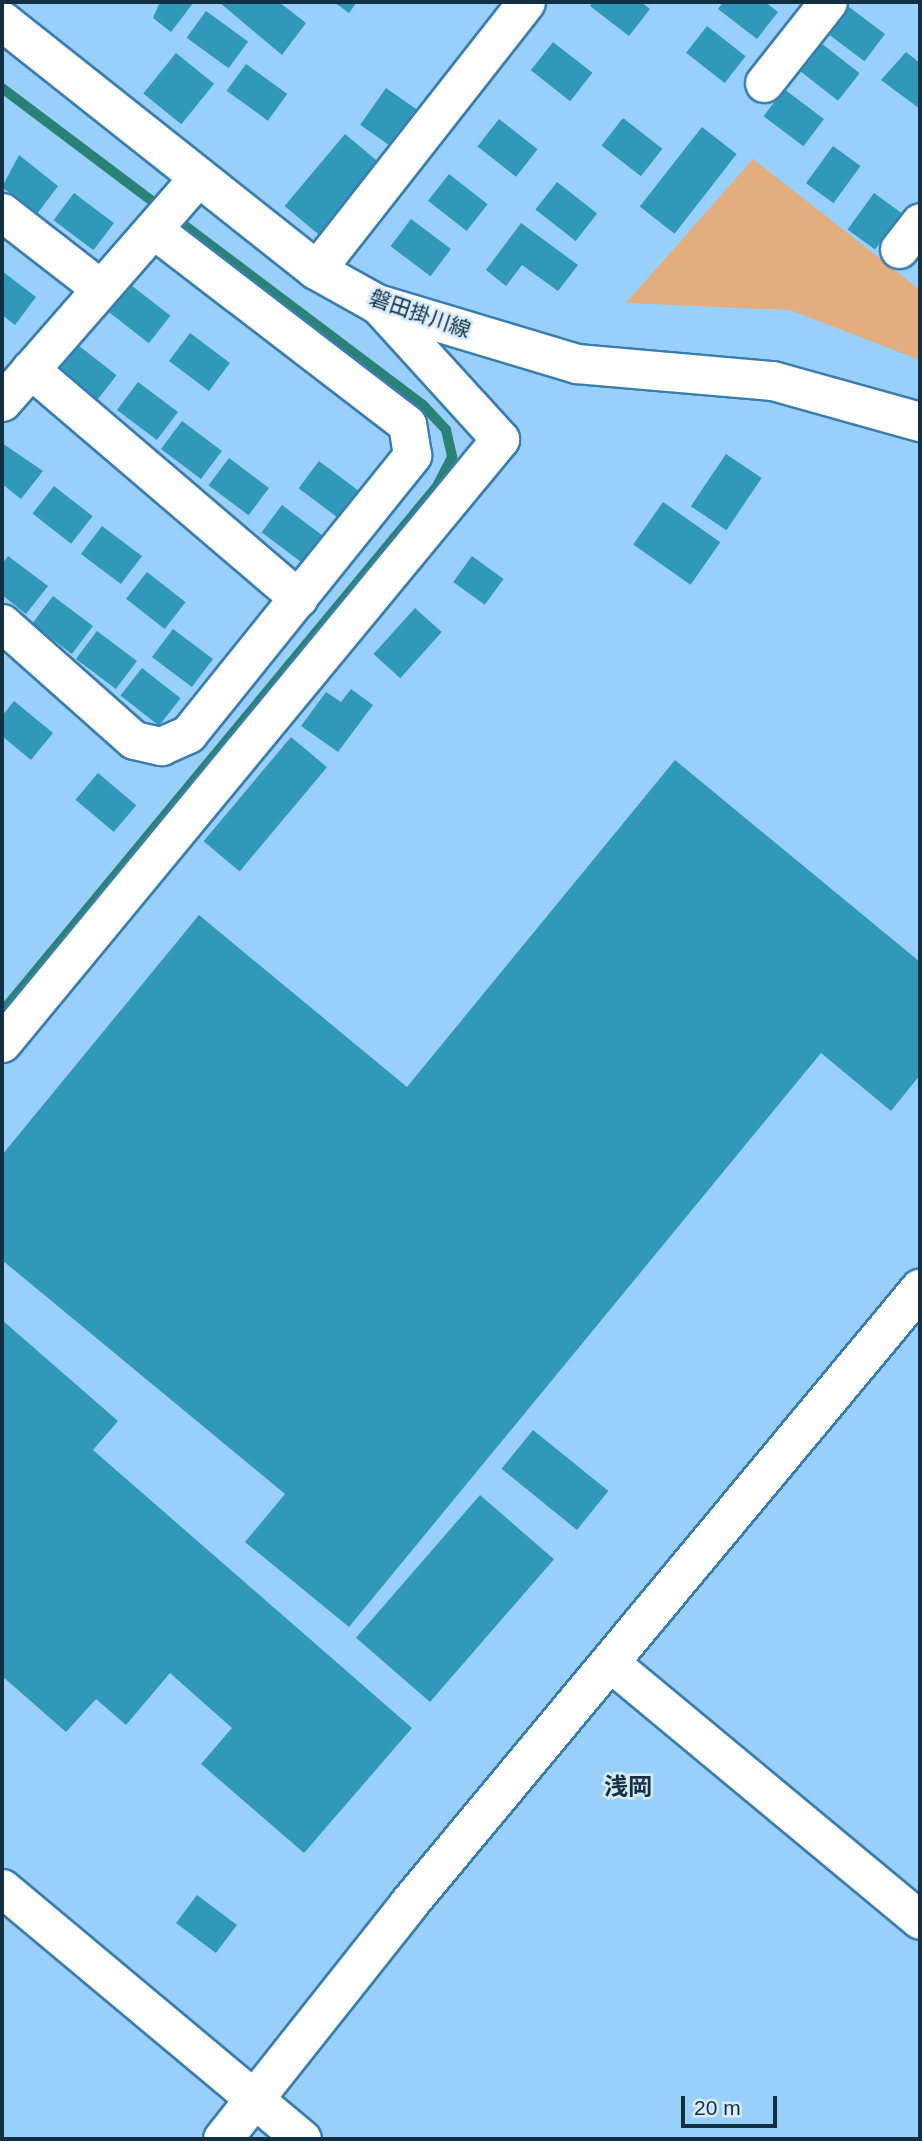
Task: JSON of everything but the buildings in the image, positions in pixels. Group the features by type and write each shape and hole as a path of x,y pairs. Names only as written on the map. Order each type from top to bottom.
{"street":[{"path":"764,83 828,2"},
{"path":"316,270 523,3"},
{"name":"磐田掛川線","path":"2,21 316,270 377,304 577,364 773,381 920,422"},
{"path":"2,402 198,177"},
{"path":"2,212 100,288"},
{"path":"2,623 134,740 160,747 188,734 412,455 407,424 153,229"},
{"path":"2,1043 500,439 377,304"},
{"path":"30,369 298,598"},
{"path":"223,2139 409,1904 613,1665 920,1289"},
{"path":"613,1665 920,1920"},
{"path":"2,1888 302,2139"}],"shaded area":[{"path":"753,159 920,290 920,360 790,310 626,303"}],"waterway":[{"path":"2,88 423,405 446,430 452,457 438,485 2,1012"}],"district":[{"name":"浅岡","path":"628,1787"}]}
